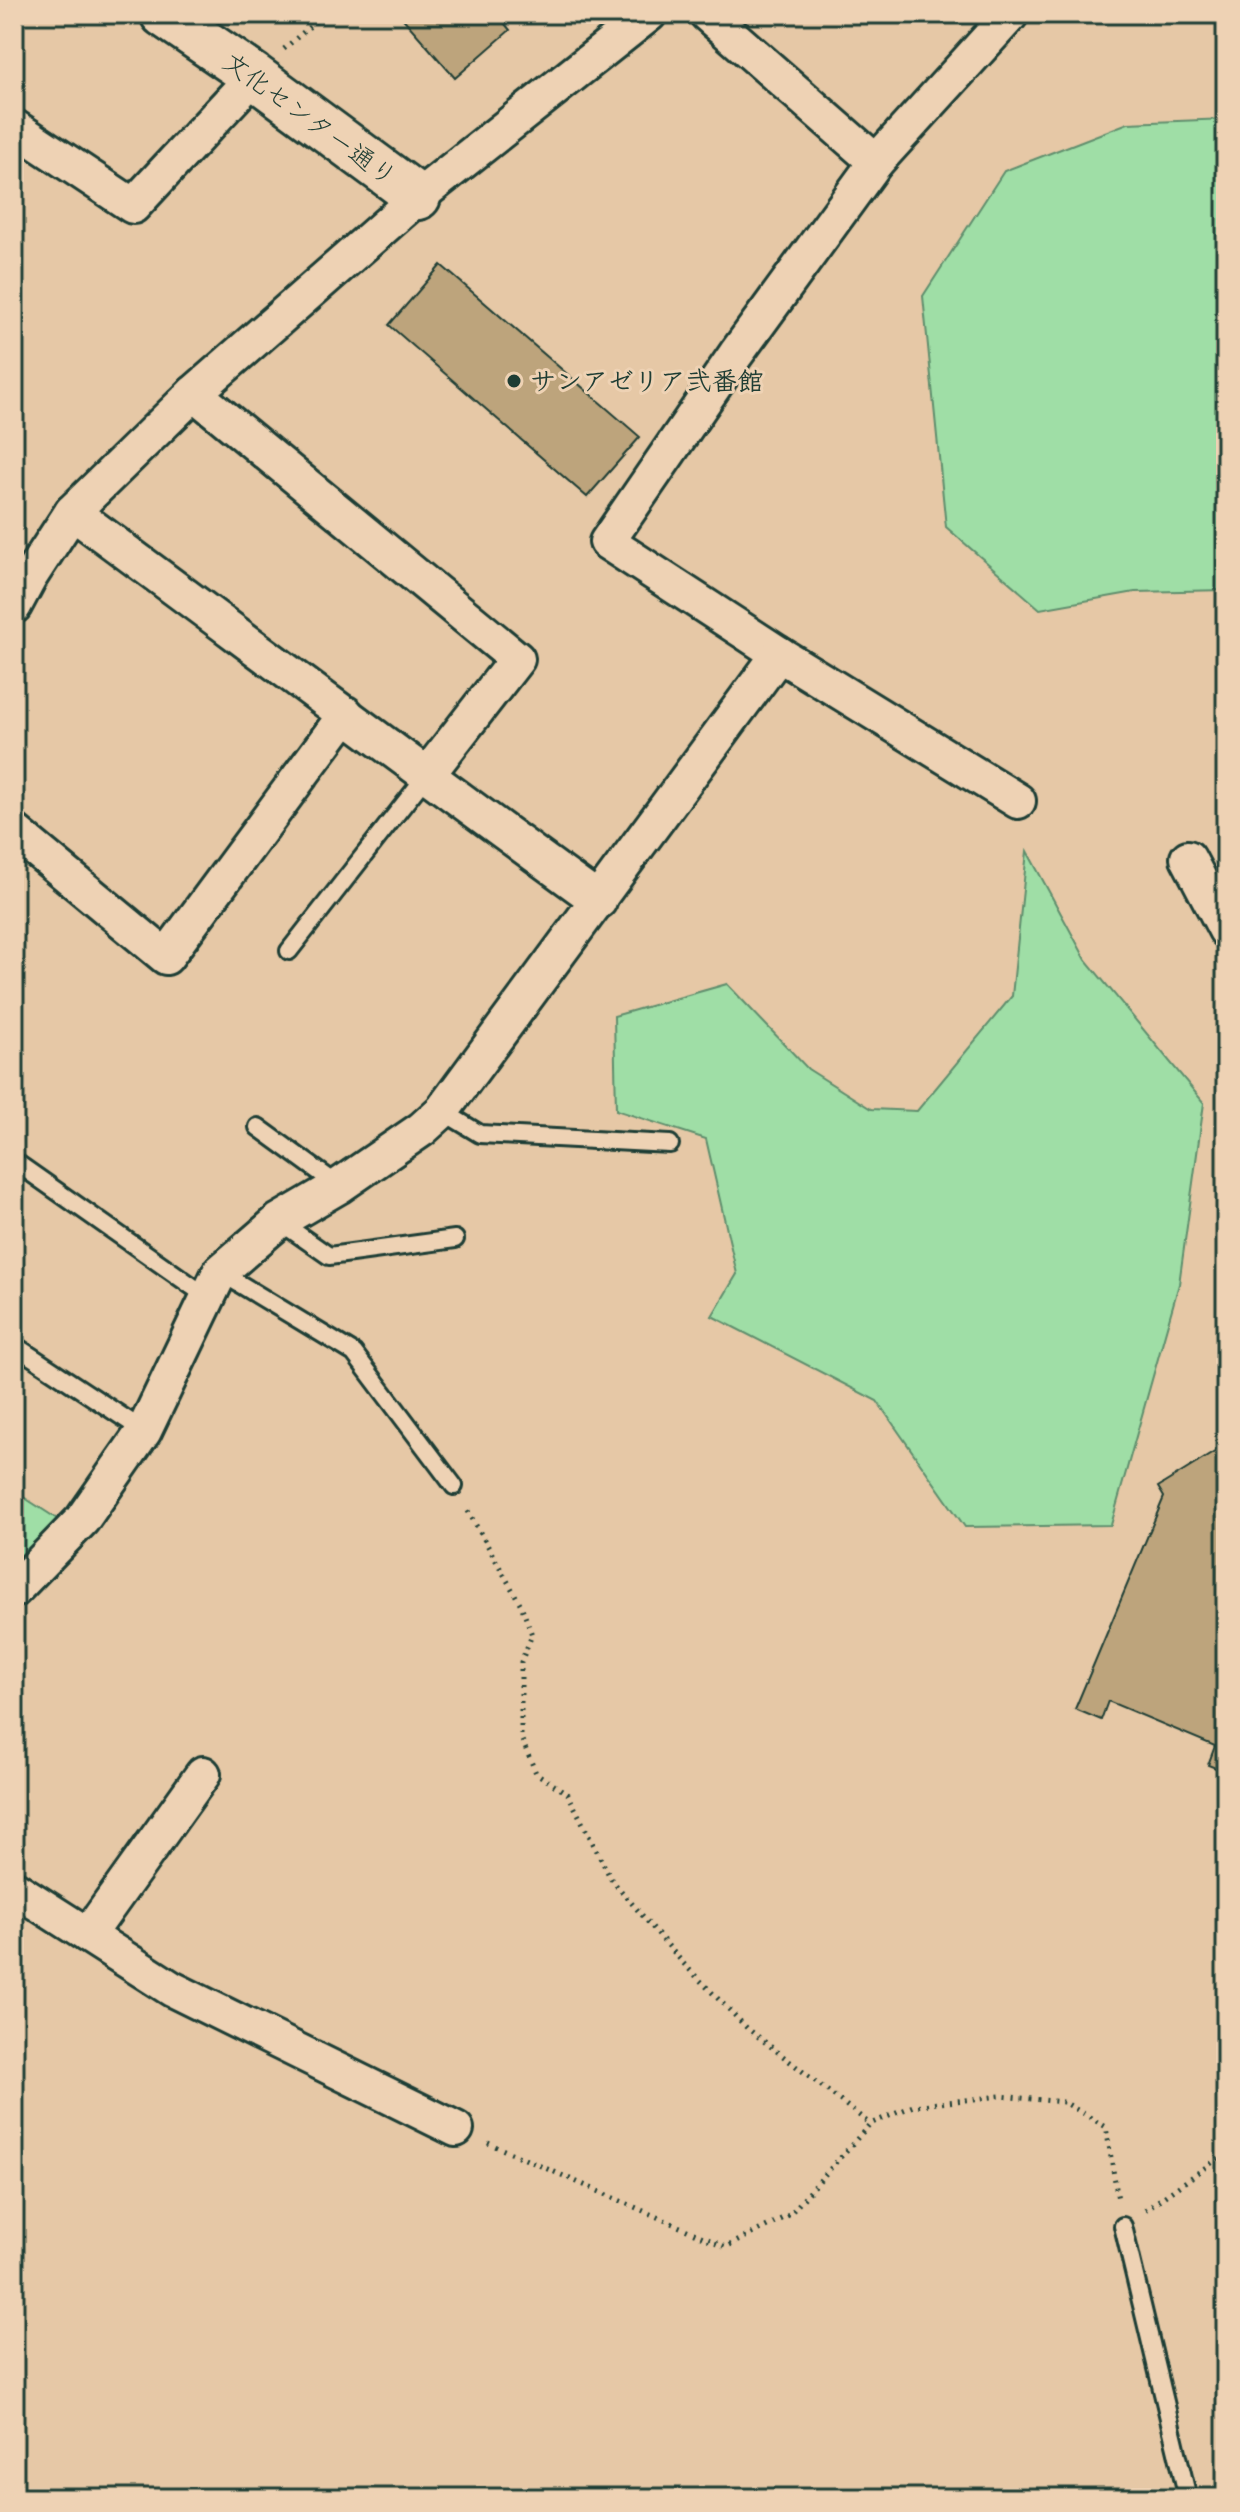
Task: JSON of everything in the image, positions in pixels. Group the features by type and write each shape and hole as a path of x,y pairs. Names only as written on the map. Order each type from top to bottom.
{"street":[{"name":"文化センター通り","path":"163,14 254,76 418,197"},
{"path":"19,590 72,512 194,393 418,197 649,14"},
{"path":"707,14 876,162"},
{"path":"1011,14 876,162 736,354 607,542 779,654 1018,801"},
{"path":"14,127 133,206 254,76"},
{"path":"194,393 517,659 426,776"},
{"path":"72,512 599,901"},
{"path":"14,1590 82,1520 144,1431 214,1285 279,1221 339,1186 422,1129 442,1111 779,654"},
{"path":"14,831 166,957 346,714"},
{"path":"1188,858 1226,930"},
{"path":"88,1935 203,1774"},
{"path":"14,1888 172,1989 456,2129"}],"lane":[{"path":"289,951 426,776"},
{"path":"442,1111 480,1134 670,1144"},
{"path":"258,1127 339,1186"},
{"path":"14,1161 214,1285 354,1353 454,1486"},
{"path":"279,1221 329,1256 455,1239"},
{"path":"14,1345 144,1431"},
{"path":"1123,2226 1188,2498"}],"path":[{"path":"454,1486 521,1605 532,1635 521,1662 521,1738 536,1773 568,1794 611,1879 683,1963 747,2028 870,2124"},
{"path":"456,2129 726,2247 789,2215 870,2124 913,2106 1000,2096 1064,2102 1106,2127 1123,2226 1226,2153"}],"green space":[{"path":"1226,119 1226,590 1135,592 1040,609 946,527 923,296 1004,171 1128,123"},
{"path":"1027,851 1086,960 1204,1103 1179,1284 1111,1525 965,1527 877,1401 712,1316 737,1274 706,1139 616,1110 614,1016 727,984 808,1069 871,1109 917,1111 1012,996"},
{"path":"14,1491 65,1524 14,1577"}],"building":[{"path":"399,14 497,14 510,30 455,78"},
{"name":"サンアゼリア弐番館","path":"441,265 640,437 587,497 389,325"},
{"path":"1226,1445 1226,1772 1208,1765 1215,1746 1108,1701 1101,1720 1075,1709 1164,1497 1158,1487"}],"place":[{"name":"サンアゼリア弐番館","path":"514,381"}]}
